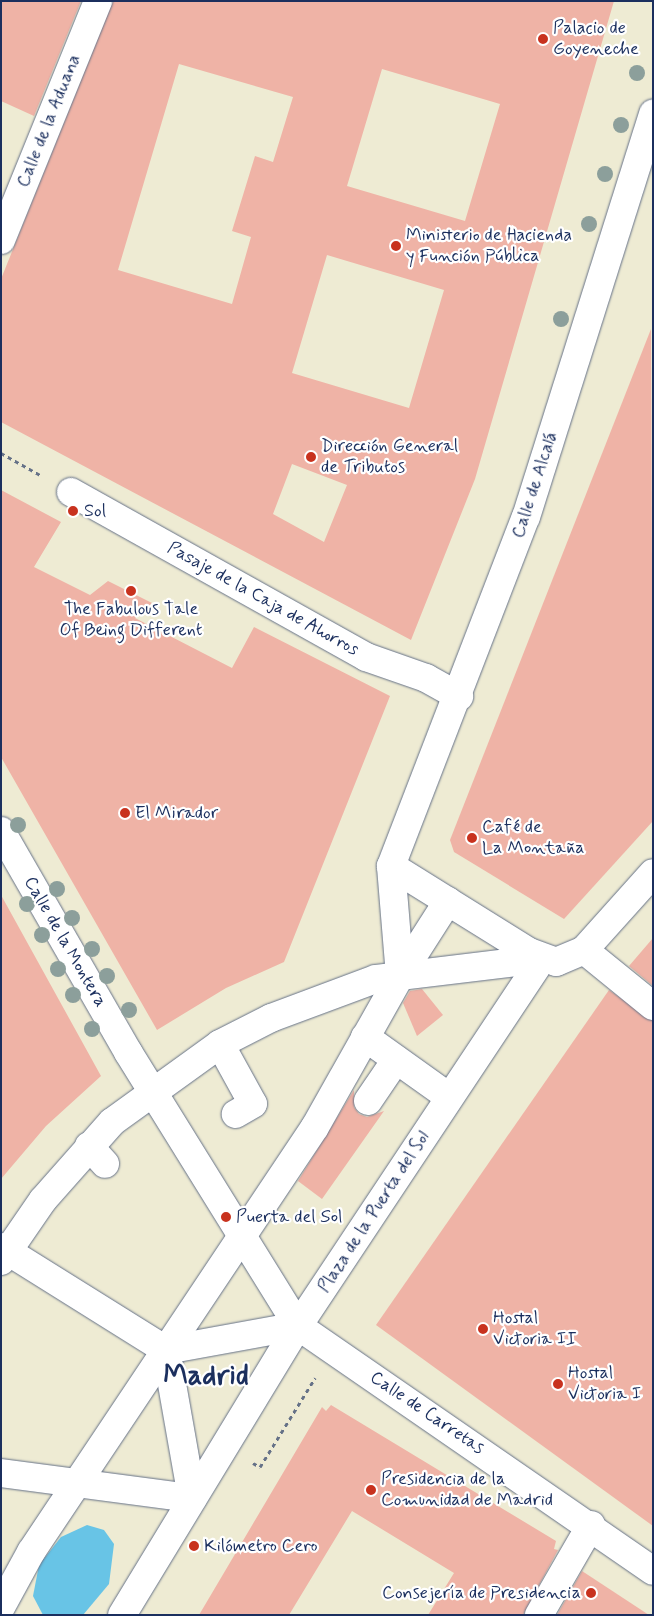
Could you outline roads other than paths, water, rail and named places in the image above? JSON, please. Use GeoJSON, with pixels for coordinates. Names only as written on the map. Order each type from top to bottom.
{"type":"FeatureCollection","features":[{"type":"Feature","properties":{"kind":"street","name":"Calle de la Aduana"},"geometry":{"type":"LineString","coordinates":[[1,240],[98,1]]}},
{"type":"Feature","properties":{"kind":"street","name":"Calle de Alcalá"},"geometry":{"type":"LineString","coordinates":[[394,858],[459,696],[526,517],[653,113]]}},
{"type":"Feature","properties":{"kind":"street","name":"Pasaje de la Caja de Ahorros"},"geometry":{"type":"LineString","coordinates":[[71,492],[366,656],[426,678],[459,696]]}},
{"type":"Feature","properties":{"kind":"street","name":"Calle de la Montera"},"geometry":{"type":"LineString","coordinates":[[1,831],[128,1052],[243,1237]]}},
{"type":"Feature","properties":{"kind":"street"},"geometry":{"type":"LineString","coordinates":[[394,858],[448,902],[542,959]]}},
{"type":"Feature","properties":{"kind":"street"},"geometry":{"type":"LineString","coordinates":[[394,858],[400,976]]}},
{"type":"Feature","properties":{"kind":"street"},"geometry":{"type":"LineString","coordinates":[[243,1237],[298,1326],[166,1350],[3,1253],[97,1155],[152,1090],[224,1053],[271,1018],[339,991],[400,976],[542,959],[568,960],[584,950],[653,873]]}},
{"type":"Feature","properties":{"kind":"street"},"geometry":{"type":"LineString","coordinates":[[1,1607],[77,1484],[315,1127],[400,976],[448,902]]}},
{"type":"Feature","properties":{"kind":"street"},"geometry":{"type":"LineString","coordinates":[[584,950],[653,1006]]}},
{"type":"Feature","properties":{"kind":"street","name":"Plaza de la Puerta del Sol"},"geometry":{"type":"LineString","coordinates":[[122,1615],[298,1326],[542,959]]}},
{"type":"Feature","properties":{"kind":"street"},"geometry":{"type":"LineString","coordinates":[[365,1037],[449,1097]]}},
{"type":"Feature","properties":{"kind":"street"},"geometry":{"type":"LineString","coordinates":[[224,1053],[253,1104],[236,1114]]}},
{"type":"Feature","properties":{"kind":"street"},"geometry":{"type":"LineString","coordinates":[[368,1100],[396,1060]]}},
{"type":"Feature","properties":{"kind":"street","name":"Calle de Carretas"},"geometry":{"type":"LineString","coordinates":[[298,1326],[591,1525],[653,1571]]}},
{"type":"Feature","properties":{"kind":"street"},"geometry":{"type":"LineString","coordinates":[[1,1473],[192,1498],[166,1350]]}},
{"type":"Feature","properties":{"kind":"street"},"geometry":{"type":"LineString","coordinates":[[539,1615],[591,1525]]}},
{"type":"Feature","properties":{"kind":"water"},"geometry":{"type":"Polygon","coordinates":[[[87,1525],[104,1530],[114,1544],[109,1584],[83,1615],[43,1615],[33,1596],[39,1565],[61,1537],[87,1525]]]}},
{"type":"Feature","properties":{"kind":"place","name":"Palacio de Goyeneche"},"geometry":{"type":"Point","coordinates":[543,39]}},
{"type":"Feature","properties":{"kind":"place","name":"Ministerio de Hacienda y Función Pública"},"geometry":{"type":"Point","coordinates":[396,246]}},
{"type":"Feature","properties":{"kind":"place","name":"Dirección General de Tributos"},"geometry":{"type":"Point","coordinates":[311,457]}},
{"type":"Feature","properties":{"kind":"place","name":"Sol"},"geometry":{"type":"Point","coordinates":[73,511]}},
{"type":"Feature","properties":{"kind":"place","name":"The Fabulous Tale Of Being Different"},"geometry":{"type":"Point","coordinates":[131,591]}},
{"type":"Feature","properties":{"kind":"place","name":"El Mirador"},"geometry":{"type":"Point","coordinates":[125,813]}},
{"type":"Feature","properties":{"kind":"place","name":"Café de La Montaña"},"geometry":{"type":"Point","coordinates":[472,838]}},
{"type":"Feature","properties":{"kind":"place","name":"Puerta del Sol"},"geometry":{"type":"Point","coordinates":[226,1217]}},
{"type":"Feature","properties":{"kind":"place","name":"Hostal Victoria II"},"geometry":{"type":"Point","coordinates":[483,1329]}},
{"type":"Feature","properties":{"kind":"place","name":"Hostal Victoria I"},"geometry":{"type":"Point","coordinates":[558,1384]}},
{"type":"Feature","properties":{"kind":"place","name":"Presidencia de la Comunidad de Madrid"},"geometry":{"type":"Point","coordinates":[371,1490]}},
{"type":"Feature","properties":{"kind":"place","name":"Kilómetro Cero"},"geometry":{"type":"Point","coordinates":[194,1546]}},
{"type":"Feature","properties":{"kind":"place","name":"Consejería de Presidencia"},"geometry":{"type":"Point","coordinates":[591,1593]}},
{"type":"Feature","properties":{"kind":"district","name":"Madrid"},"geometry":{"type":"Point","coordinates":[206,1377]}}]}
